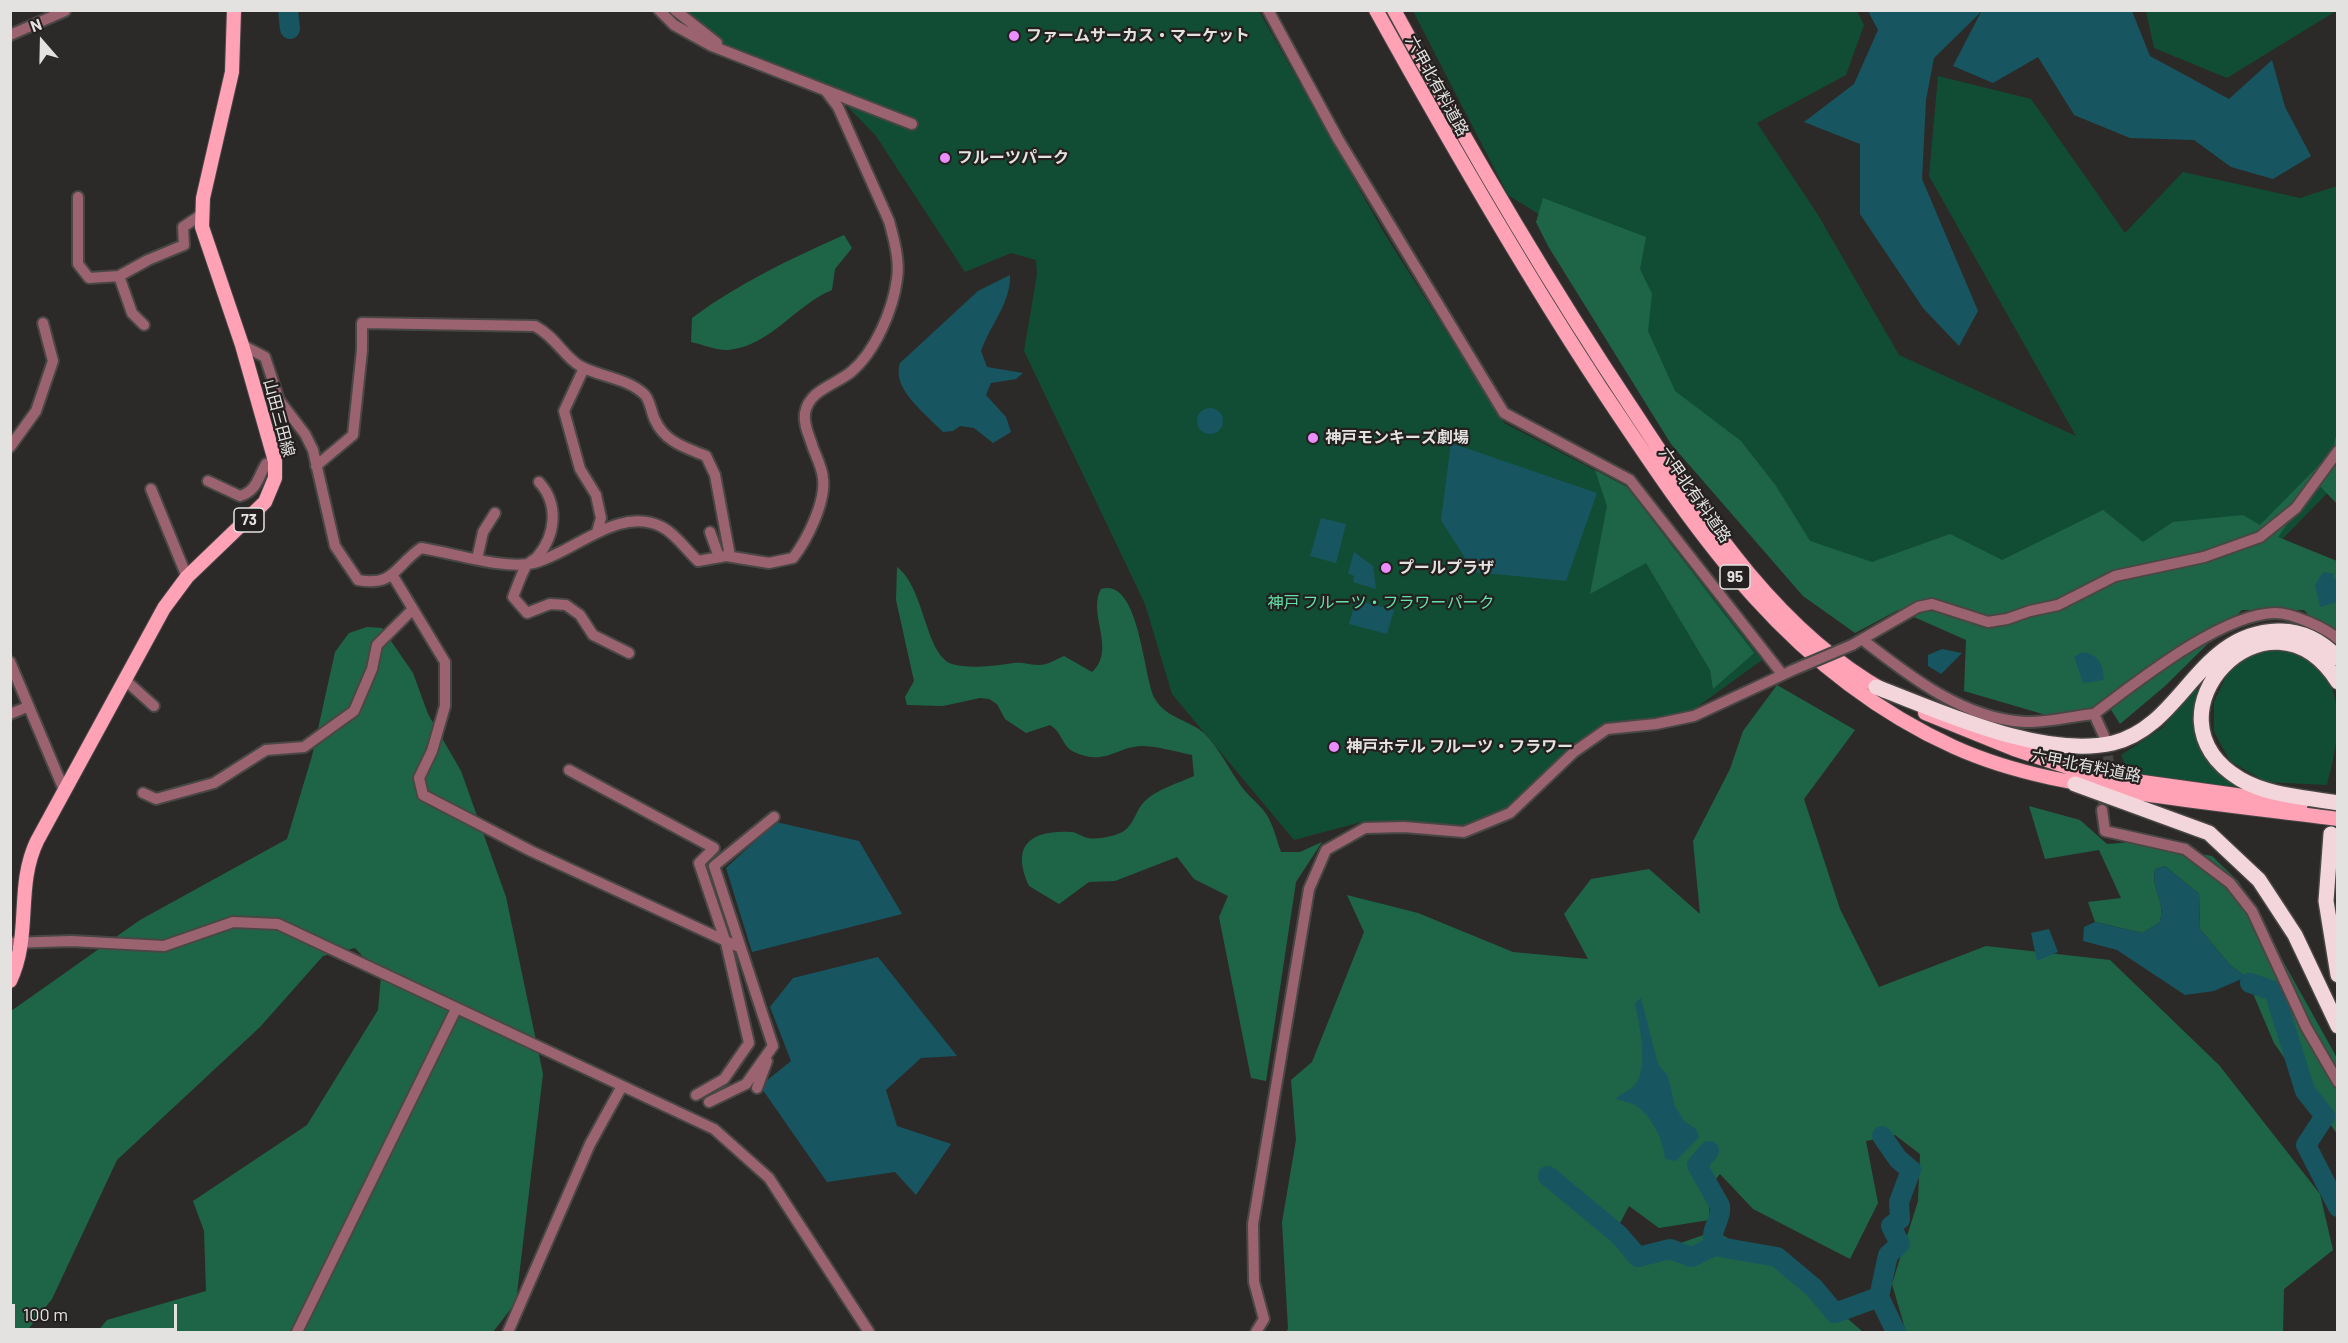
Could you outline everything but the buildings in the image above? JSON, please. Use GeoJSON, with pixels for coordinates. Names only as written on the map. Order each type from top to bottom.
{"type":"FeatureCollection","features":[{"type":"Feature","properties":{"kind":"highway"},"geometry":{"type":"LineString","coordinates":[[1876,687],[1993,730],[2034,741],[2089,745],[2113,742],[2144,728],[2159,716],[2207,662],[2234,642],[2253,634],[2287,631],[2308,636],[2327,647],[2337,658]]}},
{"type":"Feature","properties":{"kind":"highway"},"geometry":{"type":"LineString","coordinates":[[2337,682],[2327,665],[2296,645],[2283,643],[2259,645],[2240,651],[2215,673],[2208,687],[2201,718],[2204,737],[2213,754],[2241,779],[2264,790],[2337,803]]}},
{"type":"Feature","properties":{"kind":"highway"},"geometry":{"type":"LineString","coordinates":[[2075,784],[2208,833],[2259,880],[2295,935],[2337,1026]]}},
{"type":"Feature","properties":{"kind":"highway"},"geometry":{"type":"LineString","coordinates":[[2334,826],[2326,901],[2337,975]]}},
{"type":"Feature","properties":{"kind":"main road","name":"山田三田線"},"geometry":{"type":"LineString","coordinates":[[10,981],[19,961],[16,944],[26,871],[34,848],[64,790],[149,632],[187,577],[265,502],[275,478],[274,461],[242,345],[204,238],[201,215],[209,166],[228,97],[234,10]]}},
{"type":"Feature","properties":{"kind":"main road","name":"六甲北有料道路"},"geometry":{"type":"LineString","coordinates":[[1376,10],[1448,140],[1564,332],[1676,500],[1723,563],[1756,603],[1800,646],[1906,723],[1956,747],[2010,768],[2075,784],[2334,826]]}},
{"type":"Feature","properties":{"kind":"main road","name":"六甲北有料道路"},"geometry":{"type":"LineString","coordinates":[[1394,10],[1529,249],[1688,492],[1769,595],[1811,638],[1876,687],[1961,730],[2092,775],[2337,809]]}},
{"type":"Feature","properties":{"kind":"street"},"geometry":{"type":"LineString","coordinates":[[659,10],[688,35],[912,124]]}},
{"type":"Feature","properties":{"kind":"street"},"geometry":{"type":"LineString","coordinates":[[675,10],[711,39],[740,57]]}},
{"type":"Feature","properties":{"kind":"street"},"geometry":{"type":"LineString","coordinates":[[1268,10],[1338,139],[1504,413],[1630,480],[1787,672]]}},
{"type":"Feature","properties":{"kind":"street"},"geometry":{"type":"LineString","coordinates":[[10,35],[65,11]]}},
{"type":"Feature","properties":{"kind":"street"},"geometry":{"type":"LineString","coordinates":[[242,345],[265,357],[279,400],[305,434],[313,450],[335,546],[345,566],[357,580],[374,583],[393,576],[406,559],[422,548],[516,565],[527,564],[568,550],[597,532],[624,523],[640,522],[661,526],[698,561],[724,557],[782,563],[794,558],[803,544],[821,497],[824,479],[804,421],[805,410],[813,396],[851,372],[866,354],[887,314],[898,277],[895,241],[889,221],[838,107],[826,91]]}},
{"type":"Feature","properties":{"kind":"street"},"geometry":{"type":"LineString","coordinates":[[78,197],[78,264],[89,278],[119,276],[148,260],[184,245],[183,227],[201,215]]}},
{"type":"Feature","properties":{"kind":"street"},"geometry":{"type":"LineString","coordinates":[[119,276],[132,312],[144,325]]}},
{"type":"Feature","properties":{"kind":"street"},"geometry":{"type":"LineString","coordinates":[[10,447],[36,411],[53,361],[43,323]]}},
{"type":"Feature","properties":{"kind":"street"},"geometry":{"type":"LineString","coordinates":[[316,466],[353,435],[363,350],[362,323],[535,326],[551,334],[577,364],[622,381],[645,395],[656,422],[669,441],[706,456],[715,475],[724,557]]}},
{"type":"Feature","properties":{"kind":"street"},"geometry":{"type":"LineString","coordinates":[[584,368],[564,411],[580,469],[596,495],[601,518],[597,532]]}},
{"type":"Feature","properties":{"kind":"street"},"geometry":{"type":"LineString","coordinates":[[1256,1332],[1264,1319],[1254,1282],[1253,1224],[1310,889],[1326,850],[1365,828],[1404,827],[1464,832],[1510,813],[1574,752],[1606,729],[1656,724],[1694,716],[1857,642],[1917,607],[1932,603],[1988,622],[2007,619],[2058,605],[2115,576],[2204,557],[2260,537],[2296,508],[2337,451]]}},
{"type":"Feature","properties":{"kind":"street"},"geometry":{"type":"LineString","coordinates":[[208,481],[240,496],[248,494],[254,489],[266,464],[274,461]]}},
{"type":"Feature","properties":{"kind":"street"},"geometry":{"type":"LineString","coordinates":[[539,482],[547,491],[554,513],[551,532],[536,557],[527,564],[513,597],[527,613],[550,604],[566,605],[580,615],[593,635],[629,653]]}},
{"type":"Feature","properties":{"kind":"street"},"geometry":{"type":"LineString","coordinates":[[151,489],[187,577]]}},
{"type":"Feature","properties":{"kind":"street"},"geometry":{"type":"LineString","coordinates":[[477,559],[483,532],[495,513]]}},
{"type":"Feature","properties":{"kind":"street"},"geometry":{"type":"LineString","coordinates":[[710,532],[724,557]]}},
{"type":"Feature","properties":{"kind":"street"},"geometry":{"type":"LineString","coordinates":[[393,576],[444,662],[445,706],[432,751],[419,778],[423,795],[531,850],[726,943],[739,947]]}},
{"type":"Feature","properties":{"kind":"street"},"geometry":{"type":"LineString","coordinates":[[143,793],[156,799],[214,783],[266,750],[304,747],[354,711],[372,669],[377,645],[412,610]]}},
{"type":"Feature","properties":{"kind":"street"},"geometry":{"type":"LineString","coordinates":[[1857,642],[1938,693],[1990,718],[2027,722],[2094,714],[2157,667],[2235,622],[2276,613],[2326,628],[2337,639]]}},
{"type":"Feature","properties":{"kind":"street"},"geometry":{"type":"LineString","coordinates":[[10,662],[27,707],[64,790]]}},
{"type":"Feature","properties":{"kind":"street"},"geometry":{"type":"LineString","coordinates":[[124,678],[154,706]]}},
{"type":"Feature","properties":{"kind":"street"},"geometry":{"type":"LineString","coordinates":[[10,714],[27,707]]}},
{"type":"Feature","properties":{"kind":"street"},"geometry":{"type":"LineString","coordinates":[[2094,714],[2104,736]]}},
{"type":"Feature","properties":{"kind":"street"},"geometry":{"type":"LineString","coordinates":[[569,770],[714,848],[699,862],[726,943],[749,1042],[724,1079],[696,1095]]}},
{"type":"Feature","properties":{"kind":"street"},"geometry":{"type":"LineString","coordinates":[[2102,810],[2105,831],[2185,849],[2230,883],[2252,911],[2306,1027],[2337,1082]]}},
{"type":"Feature","properties":{"kind":"street"},"geometry":{"type":"LineString","coordinates":[[757,1088],[773,1046],[714,866],[774,817]]}},
{"type":"Feature","properties":{"kind":"street"},"geometry":{"type":"LineString","coordinates":[[16,944],[71,941],[164,946],[233,922],[278,924],[714,1130],[769,1178],[869,1332]]}},
{"type":"Feature","properties":{"kind":"street"},"geometry":{"type":"LineString","coordinates":[[297,1332],[456,1009]]}},
{"type":"Feature","properties":{"kind":"street"},"geometry":{"type":"LineString","coordinates":[[709,1102],[746,1084],[773,1046]]}},
{"type":"Feature","properties":{"kind":"street"},"geometry":{"type":"LineString","coordinates":[[508,1332],[590,1144],[621,1086]]}},
{"type":"Feature","properties":{"kind":"green space"},"geometry":{"type":"Polygon","coordinates":[[[2146,10],[2336,11],[2227,78],[2154,48],[2146,10]]]}},
{"type":"Feature","properties":{"kind":"green space","name":"神戸 フルーツ・フラワーパーク"},"geometry":{"type":"Polygon","coordinates":[[[679,11],[1259,11],[1384,233],[1504,423],[1627,487],[1762,660],[1693,710],[1656,721],[1606,726],[1506,810],[1466,825],[1365,821],[1294,840],[1172,694],[1145,604],[1024,351],[1037,274],[1036,260],[1011,253],[965,272],[876,136],[825,83],[711,40],[679,11]]]}},
{"type":"Feature","properties":{"kind":"green space"},"geometry":{"type":"Polygon","coordinates":[[[1413,11],[1857,11],[1864,25],[1846,75],[1757,123],[1818,215],[1899,355],[2076,436],[1929,176],[1938,76],[2031,99],[2125,233],[2183,172],[2300,198],[2337,186],[2337,483],[2262,560],[1806,576],[1721,478],[1579,239],[1508,195],[1413,11]]]}},
{"type":"Feature","properties":{"kind":"green space"},"geometry":{"type":"Polygon","coordinates":[[[1543,198],[1646,237],[1640,269],[1652,294],[1648,331],[1675,391],[1741,441],[1776,486],[1810,541],[1872,562],[1950,534],[2002,560],[2103,510],[2143,542],[2173,522],[2243,515],[2260,525],[2332,452],[2337,432],[2337,504],[2317,483],[2278,537],[2337,561],[2337,646],[2304,610],[2242,610],[2165,686],[2120,724],[2110,708],[2070,722],[1964,691],[1966,640],[1898,610],[1855,633],[1803,596],[1671,444],[1548,246],[1536,222],[1543,198]]]}},
{"type":"Feature","properties":{"kind":"green space"},"geometry":{"type":"Polygon","coordinates":[[[844,235],[852,248],[835,269],[832,290],[806,305],[770,333],[743,347],[724,350],[691,342],[692,318],[710,305],[765,272],[844,235]]]}},
{"type":"Feature","properties":{"kind":"green space"},"geometry":{"type":"Polygon","coordinates":[[[1595,470],[1627,487],[1754,653],[1713,689],[1710,670],[1646,563],[1590,594],[1607,506],[1595,470]]]}},
{"type":"Feature","properties":{"kind":"green space"},"geometry":{"type":"Polygon","coordinates":[[[897,567],[914,590],[936,648],[943,658],[952,664],[965,666],[1016,663],[1041,665],[1064,656],[1092,672],[1099,663],[1102,653],[1098,599],[1101,589],[1114,589],[1124,598],[1132,613],[1155,699],[1171,715],[1198,729],[1209,739],[1241,786],[1265,813],[1281,852],[1300,852],[1322,842],[1296,882],[1266,1081],[1251,1078],[1219,917],[1228,896],[1194,879],[1177,857],[1115,881],[1089,882],[1059,904],[1029,886],[1024,872],[1023,850],[1035,837],[1057,832],[1071,832],[1096,838],[1124,831],[1131,824],[1142,804],[1150,797],[1194,776],[1192,755],[1141,746],[1102,757],[1085,756],[1070,749],[1050,725],[1026,733],[1005,719],[997,704],[989,699],[980,698],[943,706],[907,705],[905,697],[914,681],[896,600],[897,567]]]}},
{"type":"Feature","properties":{"kind":"green space"},"geometry":{"type":"Polygon","coordinates":[[[367,627],[382,628],[413,673],[428,714],[461,771],[506,897],[543,1074],[516,1302],[493,1332],[97,1332],[107,1320],[206,1291],[204,1231],[193,1201],[307,1125],[378,1010],[381,976],[355,948],[323,956],[260,1027],[117,1160],[52,1299],[26,1332],[11,1332],[11,1011],[140,920],[287,839],[312,756],[335,652],[349,633],[367,627]]]}},
{"type":"Feature","properties":{"kind":"green space"},"geometry":{"type":"Polygon","coordinates":[[[2288,647],[2313,659],[2324,672],[2332,687],[2336,702],[2337,736],[2327,785],[2266,782],[2230,761],[2214,732],[2214,702],[2229,670],[2252,653],[2288,647]]]}},
{"type":"Feature","properties":{"kind":"green space"},"geometry":{"type":"Polygon","coordinates":[[[2199,682],[2195,715],[2196,729],[2205,751],[2235,788],[2128,772],[2121,755],[2162,728],[2199,682]]]}},
{"type":"Feature","properties":{"kind":"green space"},"geometry":{"type":"Polygon","coordinates":[[[1777,685],[1855,730],[1804,799],[1840,909],[1879,987],[1986,946],[2110,960],[2219,1065],[2320,1194],[2333,1250],[2284,1289],[2283,1332],[1906,1332],[1892,1284],[1918,1201],[1920,1154],[1895,1135],[1866,1141],[1878,1203],[1850,1259],[1753,1209],[1720,1174],[1710,1186],[1709,1220],[1659,1228],[1629,1206],[1618,1227],[1646,1255],[1715,1231],[1803,1280],[1863,1332],[1286,1332],[1288,1329],[1282,1222],[1296,1140],[1291,1080],[1312,1062],[1364,932],[1347,895],[1418,913],[1513,952],[1588,959],[1564,914],[1591,879],[1649,869],[1700,914],[1693,841],[1730,769],[1743,731],[1777,685]]]}},
{"type":"Feature","properties":{"kind":"green space"},"geometry":{"type":"Polygon","coordinates":[[[2029,806],[2080,820],[2107,844],[2134,842],[2212,856],[2239,882],[2337,1058],[2337,1134],[2274,1043],[2246,977],[2230,965],[2200,929],[2199,894],[2165,866],[2155,869],[2154,877],[2161,907],[2160,922],[2143,933],[2095,922],[2088,902],[2121,898],[2099,850],[2045,859],[2029,806]]]}},
{"type":"Feature","properties":{"kind":"water"},"geometry":{"type":"Polygon","coordinates":[[[1868,11],[2132,11],[2150,56],[2229,99],[2272,60],[2285,107],[2311,156],[2273,179],[2231,167],[2194,140],[2130,138],[2074,115],[2038,57],[1993,83],[1953,66],[1981,12],[1934,58],[1926,100],[1922,179],[1978,311],[1959,346],[1923,308],[1860,214],[1860,144],[1804,122],[1854,84],[1878,30],[1868,11]]]}},
{"type":"Feature","properties":{"kind":"water"},"geometry":{"type":"Polygon","coordinates":[[[1010,275],[1004,304],[981,351],[987,367],[1023,373],[1016,379],[991,383],[986,395],[1006,417],[1011,432],[993,443],[974,428],[960,426],[953,431],[943,432],[905,392],[899,373],[900,363],[978,291],[1010,275]]]}},
{"type":"Feature","properties":{"kind":"water"},"geometry":{"type":"Polygon","coordinates":[[[1210,408],[1219,412],[1223,421],[1219,430],[1210,434],[1201,430],[1197,421],[1201,412],[1210,408]]]}},
{"type":"Feature","properties":{"kind":"water"},"geometry":{"type":"Polygon","coordinates":[[[1451,443],[1597,493],[1566,581],[1474,572],[1441,520],[1451,443]]]}},
{"type":"Feature","properties":{"kind":"water"},"geometry":{"type":"Polygon","coordinates":[[[1321,518],[1346,524],[1336,563],[1310,556],[1321,518]]]}},
{"type":"Feature","properties":{"kind":"water"},"geometry":{"type":"Polygon","coordinates":[[[1354,552],[1373,566],[1376,589],[1353,582],[1354,576],[1348,573],[1354,552]]]}},
{"type":"Feature","properties":{"kind":"water"},"geometry":{"type":"Polygon","coordinates":[[[2323,572],[2334,574],[2333,579],[2337,579],[2337,602],[2320,607],[2315,585],[2323,572]]]}},
{"type":"Feature","properties":{"kind":"water"},"geometry":{"type":"Polygon","coordinates":[[[1356,600],[1394,610],[1387,634],[1349,624],[1356,600]]]}},
{"type":"Feature","properties":{"kind":"water"},"geometry":{"type":"Polygon","coordinates":[[[1942,649],[1962,653],[1941,674],[1928,666],[1928,655],[1942,649]]]}},
{"type":"Feature","properties":{"kind":"water"},"geometry":{"type":"Polygon","coordinates":[[[2082,652],[2092,655],[2099,661],[2103,669],[2104,680],[2083,683],[2074,657],[2082,652]]]}},
{"type":"Feature","properties":{"kind":"water"},"geometry":{"type":"Polygon","coordinates":[[[776,822],[859,841],[902,914],[752,952],[726,868],[776,822]]]}},
{"type":"Feature","properties":{"kind":"water"},"geometry":{"type":"Polygon","coordinates":[[[2165,866],[2199,894],[2200,929],[2230,965],[2246,977],[2214,991],[2185,995],[2117,950],[2083,941],[2084,927],[2095,922],[2143,933],[2160,922],[2161,907],[2154,877],[2155,869],[2165,866]]]}},
{"type":"Feature","properties":{"kind":"water"},"geometry":{"type":"Polygon","coordinates":[[[2049,929],[2058,952],[2037,961],[2031,933],[2049,929]]]}},
{"type":"Feature","properties":{"kind":"water"},"geometry":{"type":"Polygon","coordinates":[[[878,957],[957,1056],[921,1058],[886,1090],[897,1126],[951,1144],[916,1195],[895,1172],[827,1182],[760,1086],[791,1061],[770,1007],[793,978],[878,957]]]}},
{"type":"Feature","properties":{"kind":"water"},"geometry":{"type":"Polygon","coordinates":[[[1641,998],[1658,1064],[1668,1076],[1675,1106],[1684,1121],[1696,1129],[1699,1137],[1676,1161],[1665,1159],[1660,1138],[1644,1113],[1628,1102],[1616,1099],[1632,1088],[1638,1081],[1641,1071],[1642,1047],[1635,1003],[1641,998]]]}},
{"type":"Feature","properties":{"kind":"waterway"},"geometry":{"type":"LineString","coordinates":[[288,10],[290,29]]}},
{"type":"Feature","properties":{"kind":"waterway"},"geometry":{"type":"LineString","coordinates":[[2250,983],[2274,991],[2305,1091],[2325,1116],[2306,1145],[2338,1207]]}},
{"type":"Feature","properties":{"kind":"waterway"},"geometry":{"type":"LineString","coordinates":[[1879,1297],[1888,1255],[1900,1244],[1891,1226],[1900,1219],[1899,1202],[1911,1170],[1898,1159],[1882,1136]]}},
{"type":"Feature","properties":{"kind":"waterway"},"geometry":{"type":"LineString","coordinates":[[1709,1151],[1697,1165],[1720,1206],[1713,1234],[1714,1246]]}},
{"type":"Feature","properties":{"kind":"waterway"},"geometry":{"type":"LineString","coordinates":[[1548,1176],[1619,1235],[1638,1257],[1670,1249],[1692,1257],[1714,1246],[1777,1257],[1814,1288],[1835,1313],[1879,1297],[1896,1332]]}},
{"type":"Feature","properties":{"kind":"tunnel"},"geometry":{"type":"LineString","coordinates":[[2102,810],[2110,768],[2105,739]]}},
{"type":"Feature","properties":{"kind":"place","name":"ファームサーカス・マーケット"},"geometry":{"type":"Point","coordinates":[1014,36]}},
{"type":"Feature","properties":{"kind":"place","name":"フルーツパーク"},"geometry":{"type":"Point","coordinates":[945,158]}},
{"type":"Feature","properties":{"kind":"place","name":"神戸モンキーズ劇場"},"geometry":{"type":"Point","coordinates":[1313,438]}},
{"type":"Feature","properties":{"kind":"place","name":"プールプラザ"},"geometry":{"type":"Point","coordinates":[1386,568]}},
{"type":"Feature","properties":{"kind":"place","name":"神戸ホテル フルーツ・フラワー"},"geometry":{"type":"Point","coordinates":[1334,747]}}]}
